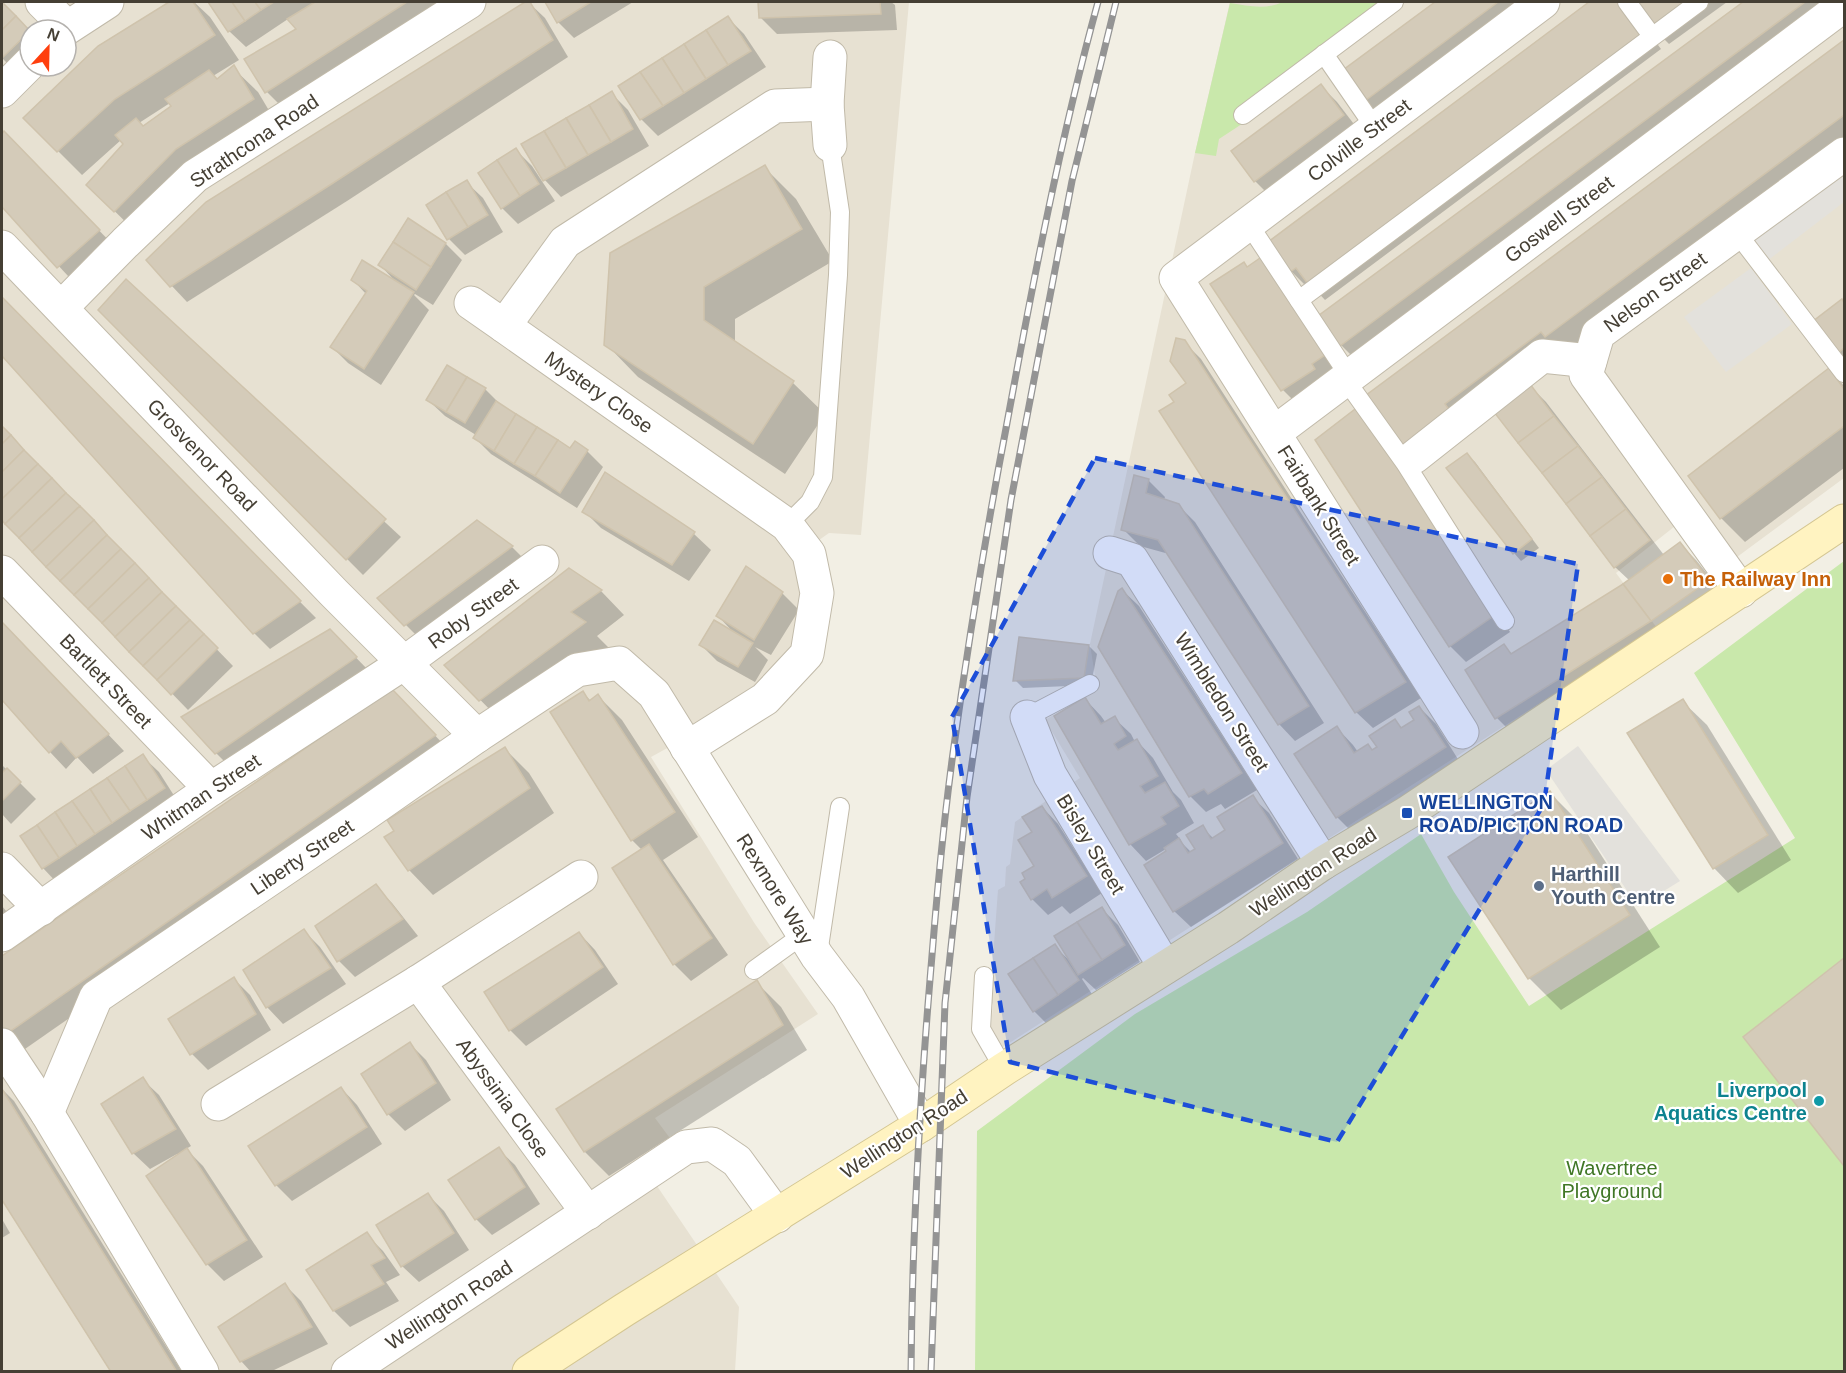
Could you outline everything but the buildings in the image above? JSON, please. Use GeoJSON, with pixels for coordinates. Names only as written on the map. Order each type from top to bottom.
{"type":"FeatureCollection","features":[{"type":"Feature","properties":{"kind":"main road","name":"Wellington Road"},"geometry":{"type":"LineString","coordinates":[[529,1371],[921,1125],[1004,1068],[1228,928],[1323,863],[1416,807],[1845,521]]}},
{"type":"Feature","properties":{"kind":"street"},"geometry":{"type":"LineString","coordinates":[[42,2],[56,18]]}},
{"type":"Feature","properties":{"kind":"street"},"geometry":{"type":"LineString","coordinates":[[78,21],[107,2]]}},
{"type":"Feature","properties":{"kind":"street","name":"Strathcona Road"},"geometry":{"type":"LineString","coordinates":[[61,308],[124,243],[195,176],[470,2]]}},
{"type":"Feature","properties":{"kind":"street","name":"Colville Street"},"geometry":{"type":"LineString","coordinates":[[1176,278],[1543,2]]}},
{"type":"Feature","properties":{"kind":"street","name":"Goswell Street"},"geometry":{"type":"LineString","coordinates":[[1274,433],[1845,5]]}},
{"type":"Feature","properties":{"kind":"street"},"geometry":{"type":"LineString","coordinates":[[830,57],[827,104],[830,145]]}},
{"type":"Feature","properties":{"kind":"street"},"geometry":{"type":"LineString","coordinates":[[2,91],[18,75]]}},
{"type":"Feature","properties":{"kind":"street"},"geometry":{"type":"LineString","coordinates":[[504,326],[565,242],[775,106],[827,104]]}},
{"type":"Feature","properties":{"kind":"street","name":"Nelson Street"},"geometry":{"type":"LineString","coordinates":[[1741,591],[1586,375],[1598,334],[1845,154]]}},
{"type":"Feature","properties":{"kind":"street","name":"Grosvenor Road"},"geometry":{"type":"LineString","coordinates":[[2,247],[326,584],[477,736]]}},
{"type":"Feature","properties":{"kind":"street","name":"Fairbank Street"},"geometry":{"type":"LineString","coordinates":[[1176,278],[1462,732]]}},
{"type":"Feature","properties":{"kind":"street","name":"Mystery Close"},"geometry":{"type":"LineString","coordinates":[[471,303],[787,525],[809,554],[817,593],[807,654],[765,699],[687,748]]}},
{"type":"Feature","properties":{"kind":"street"},"geometry":{"type":"LineString","coordinates":[[1409,460],[1542,356],[1590,361]]}},
{"type":"Feature","properties":{"kind":"street","name":"Wimbledon Street"},"geometry":{"type":"LineString","coordinates":[[1110,553],[1132,560],[1323,863]]}},
{"type":"Feature","properties":{"kind":"street","name":"Roby Street"},"geometry":{"type":"LineString","coordinates":[[404,663],[542,562]]}},
{"type":"Feature","properties":{"kind":"street","name":"Bartlett Street"},"geometry":{"type":"LineString","coordinates":[[2,573],[211,789]]}},
{"type":"Feature","properties":{"kind":"street","name":"Whitman Street"},"geometry":{"type":"LineString","coordinates":[[2,935],[211,789],[404,663]]}},
{"type":"Feature","properties":{"kind":"street","name":"Rexmore Way"},"geometry":{"type":"LineString","coordinates":[[619,663],[654,694],[811,945],[848,998],[921,1125]]}},
{"type":"Feature","properties":{"kind":"street","name":"Liberty Street"},"geometry":{"type":"LineString","coordinates":[[47,1113],[96,997],[477,736],[578,670],[619,663]]}},
{"type":"Feature","properties":{"kind":"street","name":"Bisley Street"},"geometry":{"type":"LineString","coordinates":[[1026,717],[1050,775],[1166,967]]}},
{"type":"Feature","properties":{"kind":"street"},"geometry":{"type":"LineString","coordinates":[[2,869],[41,909]]}},
{"type":"Feature","properties":{"kind":"street"},"geometry":{"type":"LineString","coordinates":[[218,1104],[418,982],[581,877]]}},
{"type":"Feature","properties":{"kind":"street","name":"Abyssinia Close"},"geometry":{"type":"LineString","coordinates":[[418,982],[588,1213]]}},
{"type":"Feature","properties":{"kind":"street"},"geometry":{"type":"LineString","coordinates":[[2,1046],[47,1113],[202,1371]]}},
{"type":"Feature","properties":{"kind":"street","name":"Wellington Road"},"geometry":{"type":"LineString","coordinates":[[348,1371],[686,1147],[712,1144],[737,1161],[777,1215]]}},
{"type":"Feature","properties":{"kind":"lane"},"geometry":{"type":"LineString","coordinates":[[1244,115],[1394,2]]}},
{"type":"Feature","properties":{"kind":"lane"},"geometry":{"type":"LineString","coordinates":[[1627,2],[1652,36]]}},
{"type":"Feature","properties":{"kind":"lane"},"geometry":{"type":"LineString","coordinates":[[1299,300],[1699,2]]}},
{"type":"Feature","properties":{"kind":"lane"},"geometry":{"type":"LineString","coordinates":[[1324,54],[1375,128]]}},
{"type":"Feature","properties":{"kind":"lane"},"geometry":{"type":"LineString","coordinates":[[787,525],[810,502],[823,477],[838,275],[840,212],[830,145]]}},
{"type":"Feature","properties":{"kind":"lane"},"geometry":{"type":"LineString","coordinates":[[1248,223],[1347,378],[1409,460],[1505,621]]}},
{"type":"Feature","properties":{"kind":"lane"},"geometry":{"type":"LineString","coordinates":[[1737,233],[1844,371]]}},
{"type":"Feature","properties":{"kind":"lane"},"geometry":{"type":"LineString","coordinates":[[1026,717],[1090,684]]}},
{"type":"Feature","properties":{"kind":"lane"},"geometry":{"type":"LineString","coordinates":[[753,970],[811,945],[840,807]]}},
{"type":"Feature","properties":{"kind":"lane"},"geometry":{"type":"LineString","coordinates":[[984,976],[981,1029],[1004,1068]]}},
{"type":"Feature","properties":{"kind":"highlighted area"},"geometry":{"type":"Polygon","coordinates":[[[1095,458],[1578,564],[1544,804],[1337,1142],[1010,1062],[952,717],[1095,458]]]}},
{"type":"Feature","properties":{"kind":"shaded area"},"geometry":{"type":"Polygon","coordinates":[[[2,2],[909,2],[861,535],[829,533],[795,557],[801,573],[802,629],[783,668],[671,746],[651,757],[755,924],[818,1014],[655,1118],[672,1141],[657,1186],[739,1307],[735,1371],[2,1372],[2,2]]]}},
{"type":"Feature","properties":{"kind":"shaded area"},"geometry":{"type":"Polygon","coordinates":[[[1230,2],[1844,2],[1844,478],[1737,557],[1699,507],[1616,573],[1657,628],[1003,1047],[991,1027],[993,1005],[990,998],[998,890],[1005,886],[1006,867],[1010,864],[1015,822],[1080,778],[1045,720],[1097,689],[1090,644],[1195,153],[1230,2]]]}},
{"type":"Feature","properties":{"kind":"shaded area"},"geometry":{"type":"Polygon","coordinates":[[[1844,166],[1844,202],[1767,261],[1750,239],[1844,166]]]}},
{"type":"Feature","properties":{"kind":"shaded area"},"geometry":{"type":"Polygon","coordinates":[[[1751,268],[1792,324],[1726,372],[1684,317],[1751,268]]]}},
{"type":"Feature","properties":{"kind":"shaded area"},"geometry":{"type":"Polygon","coordinates":[[[1578,746],[1680,881],[1638,907],[1546,770],[1578,746]]]}},
{"type":"Feature","properties":{"kind":"green space"},"geometry":{"type":"Polygon","coordinates":[[[1283,2],[1394,2],[1248,120],[1219,139],[1216,156],[1195,153],[1230,3],[1263,7],[1283,2]]]}},
{"type":"Feature","properties":{"kind":"green space","name":"Wavertree Playground"},"geometry":{"type":"Polygon","coordinates":[[[1844,561],[1844,958],[1743,1037],[1844,1166],[1844,1371],[975,1372],[977,1131],[1135,1014],[1307,912],[1421,834],[1454,892],[1529,1006],[1795,838],[1694,673],[1844,561]]]}},
{"type":"Feature","properties":{"kind":"railway"},"geometry":{"type":"LineString","coordinates":[[911,1372],[914,1238],[924,1061],[938,885],[953,753],[999,464],[1027,317],[1059,159],[1098,2]]}},
{"type":"Feature","properties":{"kind":"railway"},"geometry":{"type":"LineString","coordinates":[[931,1372],[945,1003],[967,797],[1011,500],[1072,181],[1116,2]]}},
{"type":"Feature","properties":{"kind":"place","name":"The Railway Inn"},"geometry":{"type":"Point","coordinates":[1668,579]}},
{"type":"Feature","properties":{"kind":"place","name":"WELLINGTON ROAD/PICTON ROAD"},"geometry":{"type":"Point","coordinates":[1407,813]}},
{"type":"Feature","properties":{"kind":"place","name":"Harthill Youth Centre"},"geometry":{"type":"Point","coordinates":[1539,886]}},
{"type":"Feature","properties":{"kind":"place","name":"Liverpool Aquatics Centre"},"geometry":{"type":"Point","coordinates":[1819,1101]}}]}
